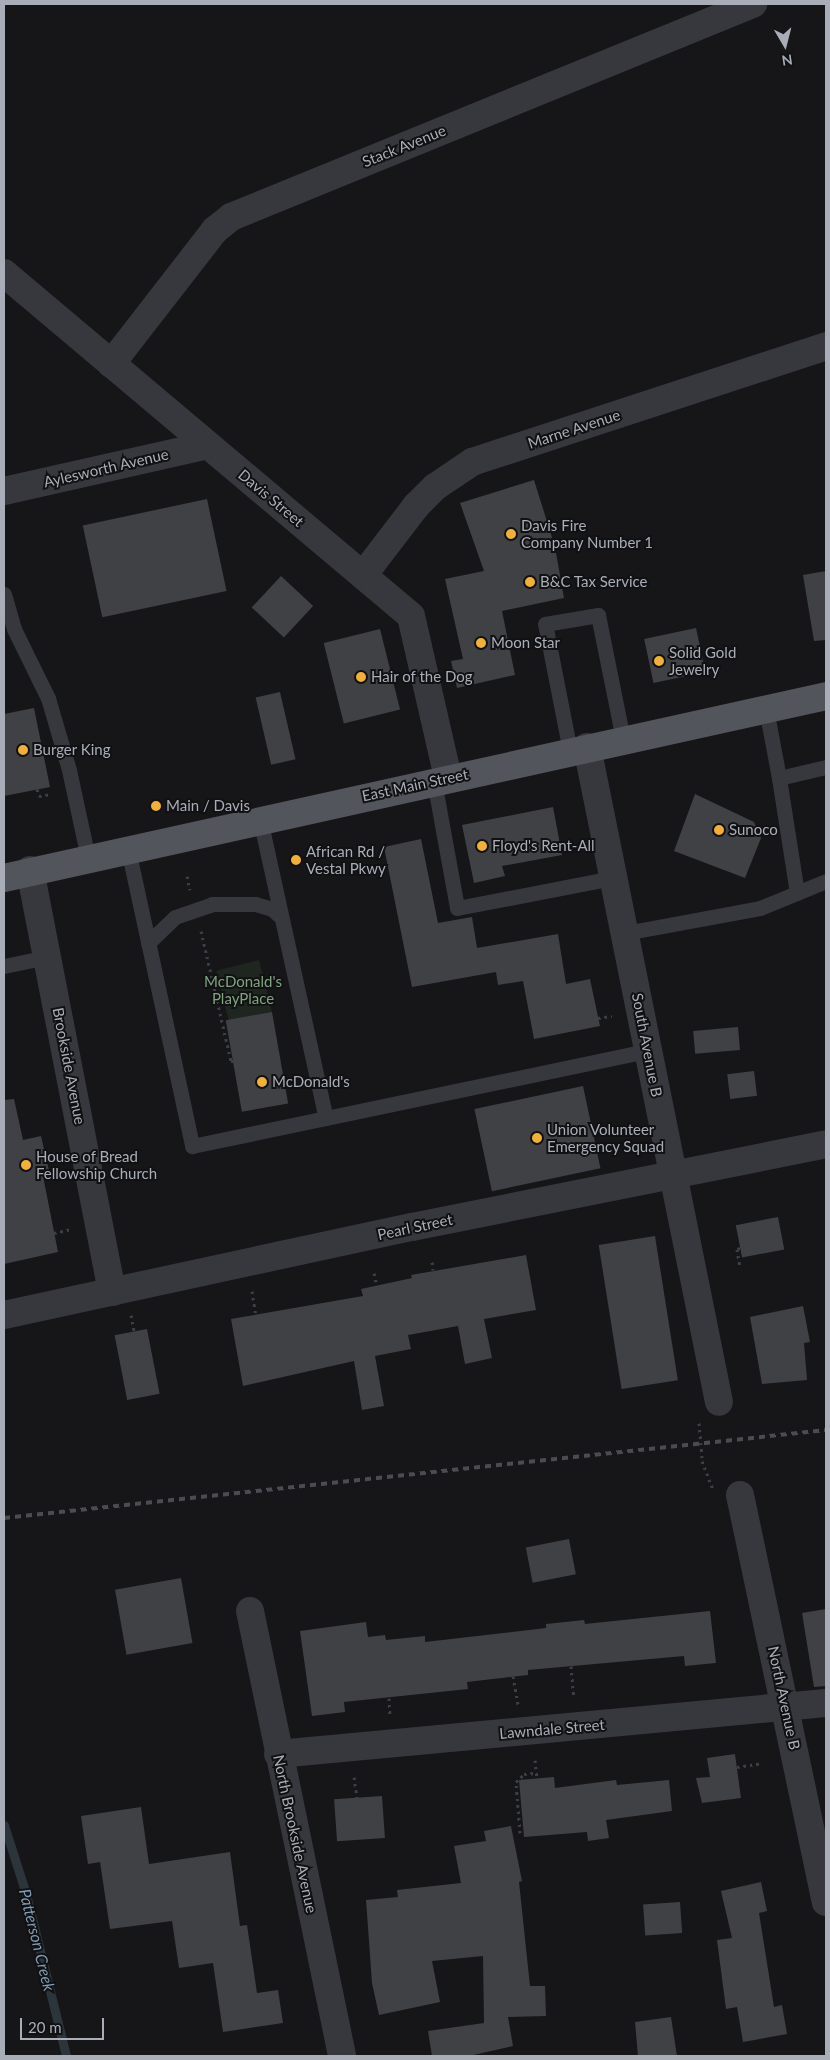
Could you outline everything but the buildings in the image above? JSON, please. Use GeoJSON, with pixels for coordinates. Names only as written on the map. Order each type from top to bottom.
{"type":"FeatureCollection","features":[{"type":"Feature","properties":{"kind":"main road","name":"East Main Street"},"geometry":{"type":"LineString","coordinates":[[4,878],[30,870],[260,819],[826,696]]}},
{"type":"Feature","properties":{"kind":"street","name":"Stack Avenue"},"geometry":{"type":"LineString","coordinates":[[111,364],[215,230],[231,217],[752,4]]}},
{"type":"Feature","properties":{"kind":"street","name":"Davis Street"},"geometry":{"type":"LineString","coordinates":[[4,273],[364,574],[411,616],[441,780]]}},
{"type":"Feature","properties":{"kind":"street","name":"Marne Avenue"},"geometry":{"type":"LineString","coordinates":[[364,574],[416,506],[435,486],[472,462],[826,346]]}},
{"type":"Feature","properties":{"kind":"street","name":"Aylesworth Avenue"},"geometry":{"type":"LineString","coordinates":[[4,491],[208,445]]}},
{"type":"Feature","properties":{"kind":"street","name":"South Avenue B"},"geometry":{"type":"LineString","coordinates":[[578,749],[613,878],[625,933],[719,1402]]}},
{"type":"Feature","properties":{"kind":"street","name":"Brookside Avenue"},"geometry":{"type":"LineString","coordinates":[[30,870],[112,1292]]}},
{"type":"Feature","properties":{"kind":"street","name":"Pearl Street"},"geometry":{"type":"LineString","coordinates":[[4,1315],[412,1227],[826,1144]]}},
{"type":"Feature","properties":{"kind":"street","name":"North Avenue B"},"geometry":{"type":"LineString","coordinates":[[740,1495],[826,1902]]}},
{"type":"Feature","properties":{"kind":"street","name":"North Brookside Avenue"},"geometry":{"type":"LineString","coordinates":[[250,1612],[342,2056]]}},
{"type":"Feature","properties":{"kind":"street","name":"Lawndale Street"},"geometry":{"type":"LineString","coordinates":[[278,1754],[826,1703]]}},
{"type":"Feature","properties":{"kind":"lane"},"geometry":{"type":"LineString","coordinates":[[4,594],[14,629],[48,698],[69,770],[88,858]]}},
{"type":"Feature","properties":{"kind":"lane"},"geometry":{"type":"LineString","coordinates":[[578,749],[545,624],[598,614],[623,739]]}},
{"type":"Feature","properties":{"kind":"lane"},"geometry":{"type":"LineString","coordinates":[[766,708],[797,893]]}},
{"type":"Feature","properties":{"kind":"lane"},"geometry":{"type":"LineString","coordinates":[[779,778],[826,766]]}},
{"type":"Feature","properties":{"kind":"lane"},"geometry":{"type":"LineString","coordinates":[[441,780],[457,908],[613,878]]}},
{"type":"Feature","properties":{"kind":"lane"},"geometry":{"type":"LineString","coordinates":[[260,819],[326,1118]]}},
{"type":"Feature","properties":{"kind":"lane"},"geometry":{"type":"LineString","coordinates":[[128,849],[192,1146],[648,1051]]}},
{"type":"Feature","properties":{"kind":"lane"},"geometry":{"type":"LineString","coordinates":[[625,933],[760,908],[826,880]]}},
{"type":"Feature","properties":{"kind":"lane"},"geometry":{"type":"LineString","coordinates":[[148,944],[175,917],[212,904],[255,904],[272,909],[282,918]]}},
{"type":"Feature","properties":{"kind":"lane"},"geometry":{"type":"LineString","coordinates":[[4,966],[47,957]]}},
{"type":"Feature","properties":{"kind":"path"},"geometry":{"type":"LineString","coordinates":[[37,789],[39,796],[51,794]]}},
{"type":"Feature","properties":{"kind":"path"},"geometry":{"type":"LineString","coordinates":[[186,876],[191,895]]}},
{"type":"Feature","properties":{"kind":"path"},"geometry":{"type":"LineString","coordinates":[[199,926],[231,1061],[234,1061]]}},
{"type":"Feature","properties":{"kind":"path"},"geometry":{"type":"LineString","coordinates":[[598,1018],[612,1016]]}},
{"type":"Feature","properties":{"kind":"path"},"geometry":{"type":"LineString","coordinates":[[740,1248],[736,1249],[740,1267]]}},
{"type":"Feature","properties":{"kind":"path"},"geometry":{"type":"LineString","coordinates":[[432,1262],[433,1270]]}},
{"type":"Feature","properties":{"kind":"path"},"geometry":{"type":"LineString","coordinates":[[374,1273],[377,1286]]}},
{"type":"Feature","properties":{"kind":"path"},"geometry":{"type":"LineString","coordinates":[[719,1402],[699,1415],[702,1461],[716,1495],[740,1495]]}},
{"type":"Feature","properties":{"kind":"path"},"geometry":{"type":"LineString","coordinates":[[571,1666],[574,1701]]}},
{"type":"Feature","properties":{"kind":"path"},"geometry":{"type":"LineString","coordinates":[[513,1676],[518,1706]]}},
{"type":"Feature","properties":{"kind":"path"},"geometry":{"type":"LineString","coordinates":[[388,1698],[391,1718]]}},
{"type":"Feature","properties":{"kind":"path"},"geometry":{"type":"LineString","coordinates":[[535,1760],[536,1779]]}},
{"type":"Feature","properties":{"kind":"path"},"geometry":{"type":"LineString","coordinates":[[737,1767],[763,1763]]}},
{"type":"Feature","properties":{"kind":"path"},"geometry":{"type":"LineString","coordinates":[[520,1833],[516,1782],[524,1774],[536,1773]]}},
{"type":"Feature","properties":{"kind":"path"},"geometry":{"type":"LineString","coordinates":[[354,1778],[357,1798]]}},
{"type":"Feature","properties":{"kind":"green space","name":"McDonald's PlayPlace"},"geometry":{"type":"Polygon","coordinates":[[[259,960],[272,1012],[229,1023],[216,971],[259,960]]]}},
{"type":"Feature","properties":{"kind":"waterway","name":"Patterson Creek"},"geometry":{"type":"LineString","coordinates":[[4,1825],[26,1894],[66,2056]]}},
{"type":"Feature","properties":{"kind":"railway"},"geometry":{"type":"LineString","coordinates":[[4,1518],[826,1430]]}},
{"type":"Feature","properties":{"kind":"place","name":"Davis Fire Company Number 1"},"geometry":{"type":"Point","coordinates":[511,534]}},
{"type":"Feature","properties":{"kind":"place","name":"B&C Tax Service"},"geometry":{"type":"Point","coordinates":[530,582]}},
{"type":"Feature","properties":{"kind":"place","name":"Moon Star"},"geometry":{"type":"Point","coordinates":[481,643]}},
{"type":"Feature","properties":{"kind":"place","name":"Solid Gold Jewelry"},"geometry":{"type":"Point","coordinates":[659,661]}},
{"type":"Feature","properties":{"kind":"place","name":"Hair of the Dog"},"geometry":{"type":"Point","coordinates":[361,677]}},
{"type":"Feature","properties":{"kind":"place","name":"Burger King"},"geometry":{"type":"Point","coordinates":[23,750]}},
{"type":"Feature","properties":{"kind":"place","name":"Main / Davis"},"geometry":{"type":"Point","coordinates":[156,806]}},
{"type":"Feature","properties":{"kind":"place","name":"Sunoco"},"geometry":{"type":"Point","coordinates":[719,830]}},
{"type":"Feature","properties":{"kind":"place","name":"Floyd's Rent-All"},"geometry":{"type":"Point","coordinates":[482,846]}},
{"type":"Feature","properties":{"kind":"place","name":"African Rd / Vestal Pkwy"},"geometry":{"type":"Point","coordinates":[296,860]}},
{"type":"Feature","properties":{"kind":"place","name":"McDonald's"},"geometry":{"type":"Point","coordinates":[262,1082]}},
{"type":"Feature","properties":{"kind":"place","name":"Union Volunteer Emergency Squad"},"geometry":{"type":"Point","coordinates":[537,1138]}},
{"type":"Feature","properties":{"kind":"place","name":"House of Bread Fellowship Church"},"geometry":{"type":"Point","coordinates":[26,1165]}}]}
